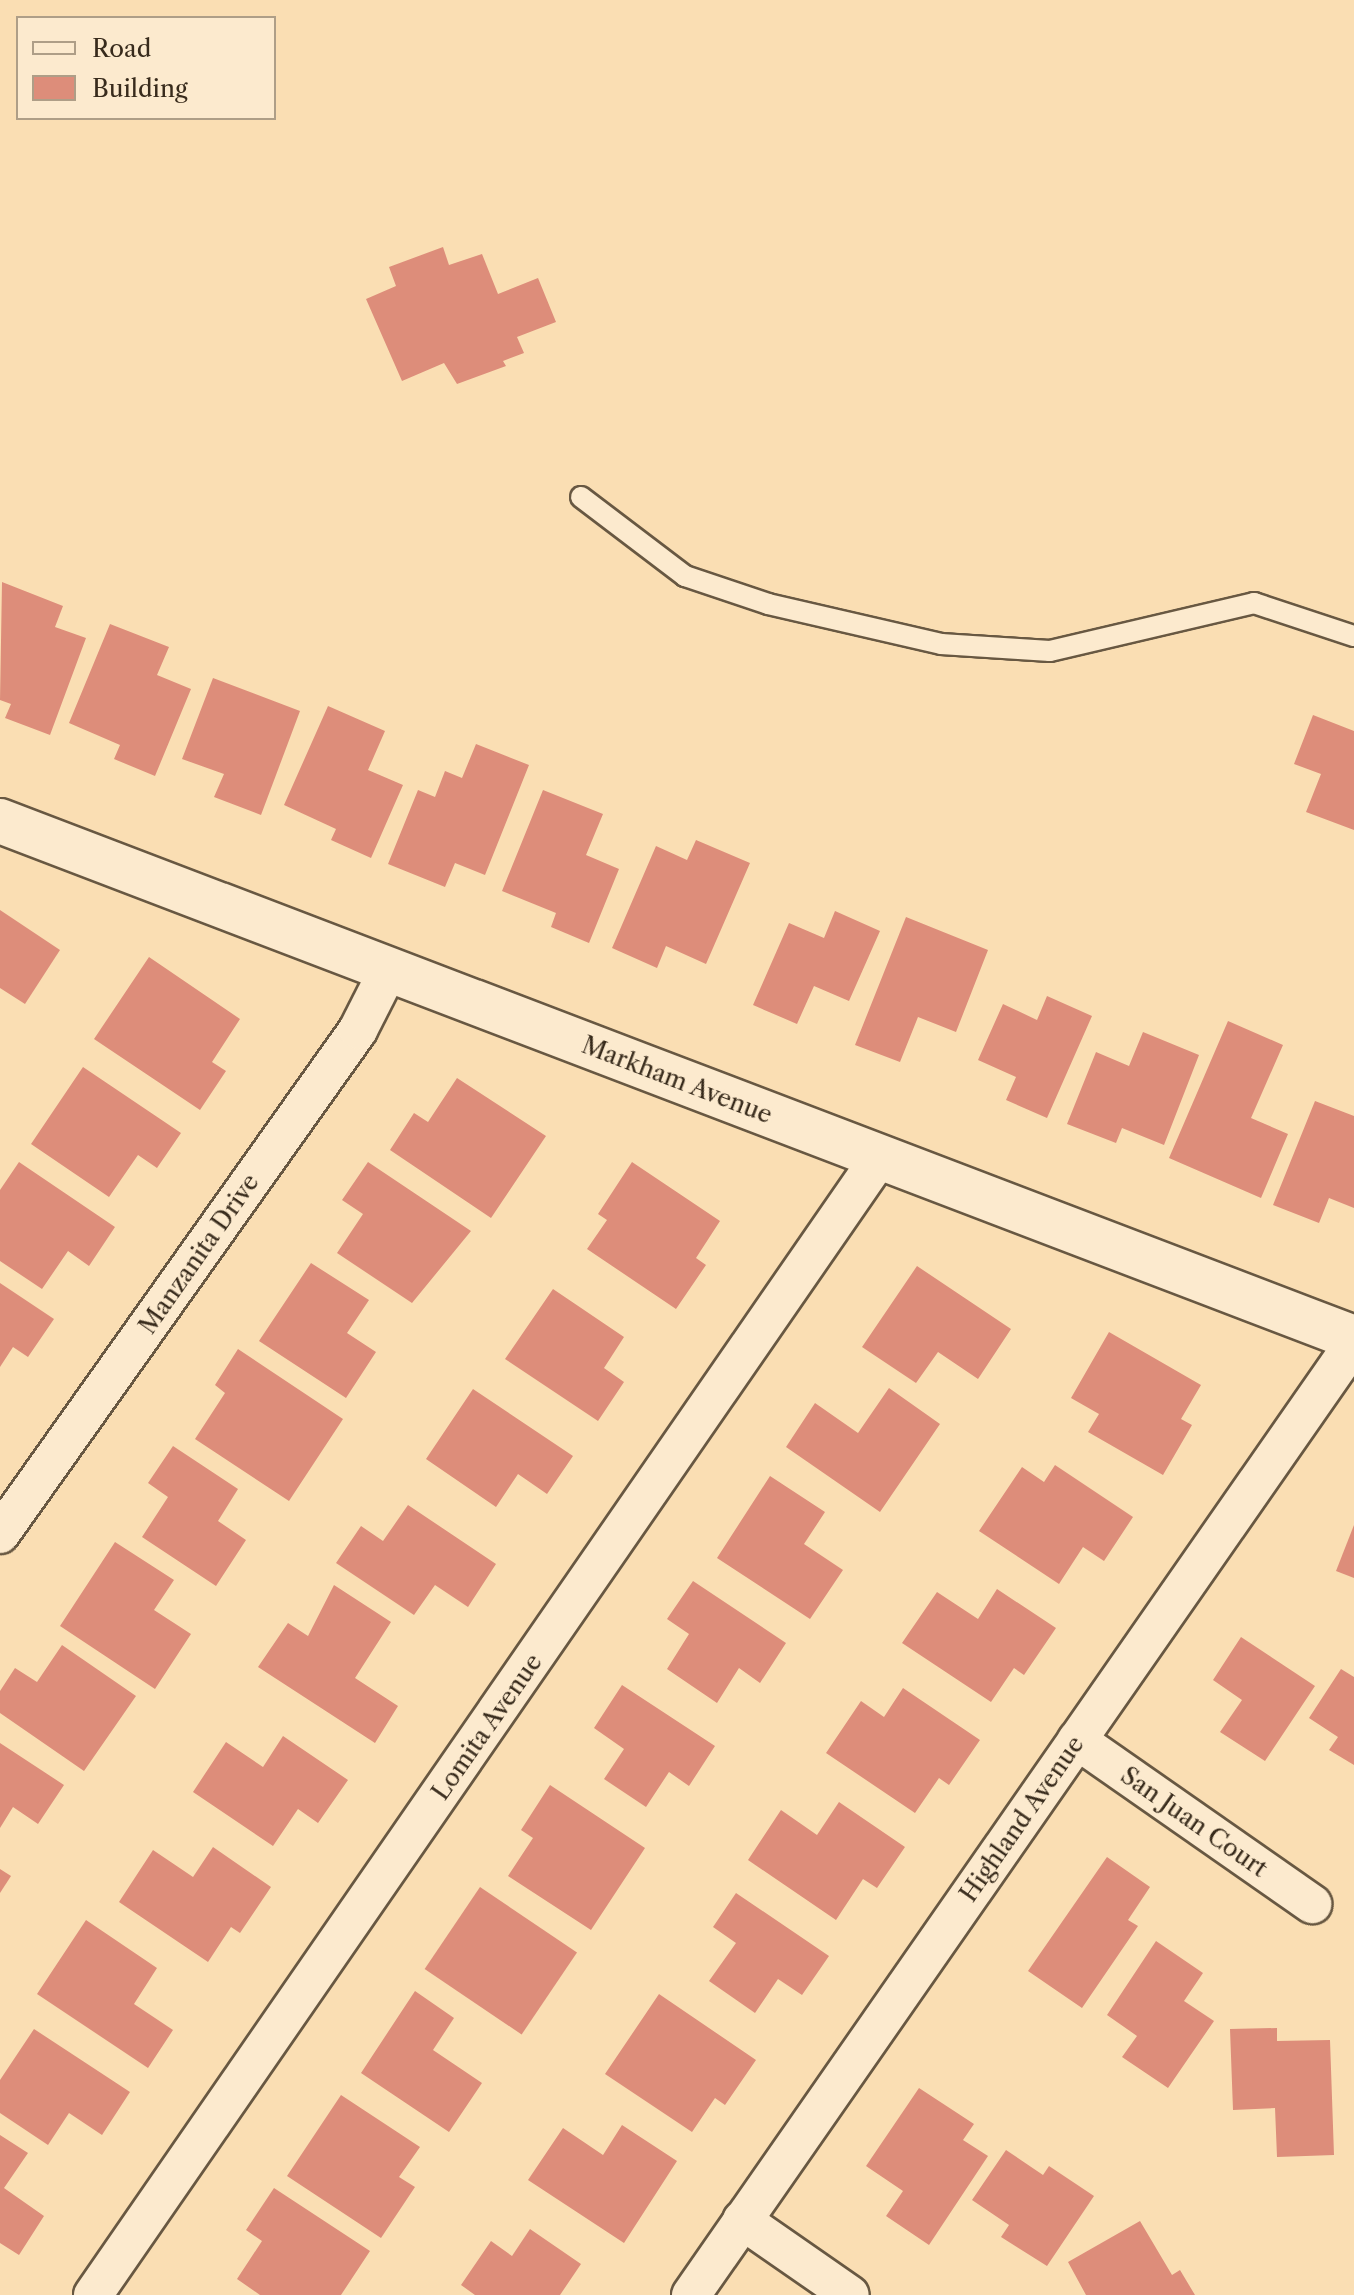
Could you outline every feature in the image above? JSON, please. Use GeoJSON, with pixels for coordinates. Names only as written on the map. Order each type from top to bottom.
{"type":"FeatureCollection","features":[{"type":"Feature","properties":{"kind":"street","name":"Markham Avenue"},"geometry":{"type":"LineString","coordinates":[[0,821],[1354,1341]]}},
{"type":"Feature","properties":{"kind":"street","name":"Manzanita Drive"},"geometry":{"type":"LineString","coordinates":[[0,1534],[358,1030],[389,969]]}},
{"type":"Feature","properties":{"kind":"street","name":"Lomita Avenue"},"geometry":{"type":"LineString","coordinates":[[93,2295],[879,1158]]}},
{"type":"Feature","properties":{"kind":"street","name":"Highland Avenue"},"geometry":{"type":"LineString","coordinates":[[691,2295],[1354,1341]]}},
{"type":"Feature","properties":{"kind":"street","name":"San Juan Court"},"geometry":{"type":"LineString","coordinates":[[1077,1740],[1312,1904]]}},
{"type":"Feature","properties":{"kind":"street"},"geometry":{"type":"LineString","coordinates":[[742,2220],[850,2295]]}},
{"type":"Feature","properties":{"kind":"lane"},"geometry":{"type":"LineString","coordinates":[[581,497],[685,576],[768,604],[941,644],[1050,651],[1254,603],[1354,636]]}},
{"type":"Feature","properties":{"kind":"building"},"geometry":{"type":"Polygon","coordinates":[[[443,247],[449,265],[482,254],[498,294],[538,278],[556,322],[517,337],[524,353],[503,361],[506,366],[457,384],[444,363],[402,381],[366,299],[396,286],[389,267],[443,247]]]}},
{"type":"Feature","properties":{"kind":"building"},"geometry":{"type":"Polygon","coordinates":[[[2,582],[63,606],[55,627],[86,638],[50,735],[5,718],[11,704],[0,700],[2,582]]]}},
{"type":"Feature","properties":{"kind":"building"},"geometry":{"type":"Polygon","coordinates":[[[110,624],[169,647],[157,675],[191,689],[155,776],[114,759],[120,745],[69,723],[110,624]]]}},
{"type":"Feature","properties":{"kind":"building"},"geometry":{"type":"Polygon","coordinates":[[[213,678],[300,711],[261,815],[214,797],[224,774],[182,759],[213,678]]]}},
{"type":"Feature","properties":{"kind":"building"},"geometry":{"type":"Polygon","coordinates":[[[328,706],[385,731],[368,770],[403,785],[371,858],[331,840],[336,829],[284,805],[328,706]]]}},
{"type":"Feature","properties":{"kind":"building"},"geometry":{"type":"Polygon","coordinates":[[[1313,715],[1354,731],[1354,830],[1306,812],[1321,774],[1294,764],[1313,715]]]}},
{"type":"Feature","properties":{"kind":"building"},"geometry":{"type":"Polygon","coordinates":[[[476,744],[529,765],[485,875],[455,863],[445,887],[388,864],[418,790],[435,797],[445,771],[462,778],[476,744]]]}},
{"type":"Feature","properties":{"kind":"building"},"geometry":{"type":"Polygon","coordinates":[[[543,790],[603,814],[586,855],[619,869],[589,943],[551,927],[556,913],[502,891],[543,790]]]}},
{"type":"Feature","properties":{"kind":"building"},"geometry":{"type":"Polygon","coordinates":[[[696,840],[750,863],[706,964],[666,946],[657,968],[612,948],[656,846],[687,860],[696,840]]]}},
{"type":"Feature","properties":{"kind":"building"},"geometry":{"type":"Polygon","coordinates":[[[0,910],[60,950],[25,1004],[0,988],[0,910]]]}},
{"type":"Feature","properties":{"kind":"building"},"geometry":{"type":"Polygon","coordinates":[[[835,911],[880,931],[849,1001],[814,986],[797,1024],[753,1005],[789,923],[824,938],[835,911]]]}},
{"type":"Feature","properties":{"kind":"building"},"geometry":{"type":"Polygon","coordinates":[[[906,917],[988,950],[956,1032],[918,1017],[900,1062],[855,1045],[906,917]]]}},
{"type":"Feature","properties":{"kind":"building"},"geometry":{"type":"Polygon","coordinates":[[[149,957],[240,1019],[212,1062],[226,1071],[200,1110],[94,1039],[149,957]]]}},
{"type":"Feature","properties":{"kind":"building"},"geometry":{"type":"Polygon","coordinates":[[[1047,996],[1092,1016],[1047,1118],[1006,1100],[1016,1077],[978,1060],[1003,1004],[1037,1020],[1047,996]]]}},
{"type":"Feature","properties":{"kind":"building"},"geometry":{"type":"Polygon","coordinates":[[[1228,1021],[1283,1045],[1251,1118],[1288,1134],[1261,1198],[1169,1158],[1228,1021]]]}},
{"type":"Feature","properties":{"kind":"building"},"geometry":{"type":"Polygon","coordinates":[[[1143,1032],[1199,1055],[1164,1145],[1122,1128],[1116,1143],[1067,1124],[1096,1052],[1129,1066],[1143,1032]]]}},
{"type":"Feature","properties":{"kind":"building"},"geometry":{"type":"Polygon","coordinates":[[[83,1067],[181,1133],[157,1168],[138,1155],[109,1197],[31,1144],[83,1067]]]}},
{"type":"Feature","properties":{"kind":"building"},"geometry":{"type":"Polygon","coordinates":[[[457,1078],[546,1136],[491,1218],[390,1150],[414,1113],[428,1122],[457,1078]]]}},
{"type":"Feature","properties":{"kind":"building"},"geometry":{"type":"Polygon","coordinates":[[[1315,1101],[1354,1116],[1354,1208],[1329,1198],[1319,1223],[1273,1205],[1315,1101]]]}},
{"type":"Feature","properties":{"kind":"building"},"geometry":{"type":"Polygon","coordinates":[[[19,1162],[115,1227],[89,1266],[68,1251],[42,1289],[0,1261],[0,1190],[19,1162]]]}},
{"type":"Feature","properties":{"kind":"building"},"geometry":{"type":"Polygon","coordinates":[[[368,1162],[471,1231],[412,1303],[337,1253],[363,1214],[342,1200],[368,1162]]]}},
{"type":"Feature","properties":{"kind":"building"},"geometry":{"type":"Polygon","coordinates":[[[632,1162],[720,1221],[696,1258],[706,1265],[676,1309],[587,1249],[607,1220],[598,1214],[632,1162]]]}},
{"type":"Feature","properties":{"kind":"building"},"geometry":{"type":"Polygon","coordinates":[[[311,1263],[369,1300],[347,1333],[376,1352],[346,1398],[259,1341],[311,1263]]]}},
{"type":"Feature","properties":{"kind":"building"},"geometry":{"type":"Polygon","coordinates":[[[917,1266],[1011,1329],[978,1379],[938,1352],[916,1383],[862,1347],[917,1266]]]}},
{"type":"Feature","properties":{"kind":"building"},"geometry":{"type":"Polygon","coordinates":[[[0,1283],[54,1319],[28,1357],[13,1347],[0,1367],[0,1283]]]}},
{"type":"Feature","properties":{"kind":"building"},"geometry":{"type":"Polygon","coordinates":[[[553,1289],[624,1337],[604,1368],[624,1382],[598,1421],[505,1359],[553,1289]]]}},
{"type":"Feature","properties":{"kind":"building"},"geometry":{"type":"Polygon","coordinates":[[[1109,1332],[1201,1385],[1181,1419],[1192,1425],[1163,1475],[1088,1432],[1099,1414],[1071,1398],[1109,1332]]]}},
{"type":"Feature","properties":{"kind":"building"},"geometry":{"type":"Polygon","coordinates":[[[238,1349],[343,1419],[289,1501],[195,1439],[225,1393],[215,1385],[238,1349]]]}},
{"type":"Feature","properties":{"kind":"building"},"geometry":{"type":"Polygon","coordinates":[[[889,1388],[940,1424],[880,1512],[786,1447],[815,1403],[858,1433],[889,1388]]]}},
{"type":"Feature","properties":{"kind":"building"},"geometry":{"type":"Polygon","coordinates":[[[473,1389],[573,1456],[547,1494],[518,1474],[496,1507],[426,1459],[473,1389]]]}},
{"type":"Feature","properties":{"kind":"building"},"geometry":{"type":"Polygon","coordinates":[[[173,1446],[238,1489],[218,1521],[246,1540],[216,1586],[142,1537],[168,1497],[148,1483],[173,1446]]]}},
{"type":"Feature","properties":{"kind":"building"},"geometry":{"type":"Polygon","coordinates":[[[1055,1465],[1133,1517],[1104,1561],[1083,1547],[1059,1584],[979,1531],[1022,1467],[1044,1482],[1055,1465]]]}},
{"type":"Feature","properties":{"kind":"building"},"geometry":{"type":"Polygon","coordinates":[[[770,1476],[825,1512],[804,1544],[843,1570],[810,1619],[717,1558],[770,1476]]]}},
{"type":"Feature","properties":{"kind":"building"},"geometry":{"type":"Polygon","coordinates":[[[408,1505],[496,1564],[468,1607],[435,1585],[414,1615],[336,1563],[361,1526],[383,1541],[408,1505]]]}},
{"type":"Feature","properties":{"kind":"building"},"geometry":{"type":"Polygon","coordinates":[[[1354,1525],[1354,1578],[1336,1571],[1354,1525]]]}},
{"type":"Feature","properties":{"kind":"building"},"geometry":{"type":"Polygon","coordinates":[[[115,1542],[174,1580],[154,1610],[191,1634],[155,1689],[60,1626],[115,1542]]]}},
{"type":"Feature","properties":{"kind":"building"},"geometry":{"type":"Polygon","coordinates":[[[693,1581],[786,1643],[760,1683],[739,1668],[717,1703],[667,1669],[689,1634],[667,1619],[693,1581]]]}},
{"type":"Feature","properties":{"kind":"building"},"geometry":{"type":"Polygon","coordinates":[[[334,1585],[391,1622],[355,1678],[398,1706],[375,1743],[258,1667],[288,1623],[308,1636],[334,1585]]]}},
{"type":"Feature","properties":{"kind":"building"},"geometry":{"type":"Polygon","coordinates":[[[997,1589],[1056,1628],[1024,1675],[1014,1668],[991,1702],[902,1643],[937,1592],[978,1619],[997,1589]]]}},
{"type":"Feature","properties":{"kind":"building"},"geometry":{"type":"Polygon","coordinates":[[[1241,1637],[1315,1686],[1265,1761],[1220,1732],[1242,1700],[1213,1680],[1241,1637]]]}},
{"type":"Feature","properties":{"kind":"building"},"geometry":{"type":"Polygon","coordinates":[[[62,1645],[136,1696],[84,1771],[0,1713],[0,1691],[15,1668],[37,1682],[62,1645]]]}},
{"type":"Feature","properties":{"kind":"building"},"geometry":{"type":"Polygon","coordinates":[[[1341,1669],[1354,1677],[1354,1765],[1329,1750],[1338,1737],[1309,1718],[1341,1669]]]}},
{"type":"Feature","properties":{"kind":"building"},"geometry":{"type":"Polygon","coordinates":[[[622,1685],[715,1746],[689,1786],[669,1772],[646,1807],[604,1779],[624,1749],[594,1728],[622,1685]]]}},
{"type":"Feature","properties":{"kind":"building"},"geometry":{"type":"Polygon","coordinates":[[[903,1688],[980,1740],[949,1785],[939,1778],[915,1813],[826,1753],[861,1701],[884,1717],[903,1688]]]}},
{"type":"Feature","properties":{"kind":"building"},"geometry":{"type":"Polygon","coordinates":[[[283,1736],[348,1780],[318,1823],[298,1809],[273,1846],[193,1792],[226,1742],[263,1767],[283,1736]]]}},
{"type":"Feature","properties":{"kind":"building"},"geometry":{"type":"Polygon","coordinates":[[[0,1743],[64,1785],[38,1824],[13,1807],[0,1828],[0,1743]]]}},
{"type":"Feature","properties":{"kind":"building"},"geometry":{"type":"Polygon","coordinates":[[[550,1785],[645,1848],[591,1930],[508,1876],[533,1838],[521,1830],[550,1785]]]}},
{"type":"Feature","properties":{"kind":"building"},"geometry":{"type":"Polygon","coordinates":[[[839,1802],[905,1847],[877,1888],[863,1879],[836,1920],[748,1860],[781,1810],[817,1835],[839,1802]]]}},
{"type":"Feature","properties":{"kind":"building"},"geometry":{"type":"Polygon","coordinates":[[[213,1847],[271,1887],[240,1933],[231,1927],[208,1962],[119,1902],[153,1850],[193,1877],[213,1847]]]}},
{"type":"Feature","properties":{"kind":"building"},"geometry":{"type":"Polygon","coordinates":[[[1107,1857],[1150,1887],[1128,1920],[1138,1926],[1082,2008],[1028,1971],[1107,1857]]]}},
{"type":"Feature","properties":{"kind":"building"},"geometry":{"type":"Polygon","coordinates":[[[0,1869],[11,1876],[0,1893],[0,1869]]]}},
{"type":"Feature","properties":{"kind":"building"},"geometry":{"type":"Polygon","coordinates":[[[480,1887],[577,1952],[522,2035],[425,1969],[480,1887]]]}},
{"type":"Feature","properties":{"kind":"building"},"geometry":{"type":"Polygon","coordinates":[[[736,1893],[829,1956],[802,1995],[778,1979],[755,2013],[709,1981],[736,1943],[713,1927],[736,1893]]]}},
{"type":"Feature","properties":{"kind":"building"},"geometry":{"type":"Polygon","coordinates":[[[86,1920],[157,1968],[134,2004],[173,2030],[148,2068],[37,1994],[86,1920]]]}},
{"type":"Feature","properties":{"kind":"building"},"geometry":{"type":"Polygon","coordinates":[[[1156,1941],[1203,1973],[1184,2001],[1214,2021],[1168,2088],[1122,2057],[1137,2036],[1107,2015],[1156,1941]]]}},
{"type":"Feature","properties":{"kind":"building"},"geometry":{"type":"Polygon","coordinates":[[[415,1991],[454,2018],[433,2050],[482,2083],[449,2132],[361,2073],[415,1991]]]}},
{"type":"Feature","properties":{"kind":"building"},"geometry":{"type":"Polygon","coordinates":[[[659,1994],[756,2060],[725,2105],[715,2098],[692,2132],[605,2074],[659,1994]]]}},
{"type":"Feature","properties":{"kind":"building"},"geometry":{"type":"Polygon","coordinates":[[[1277,2028],[1277,2041],[1330,2040],[1334,2155],[1277,2157],[1275,2108],[1233,2110],[1230,2029],[1277,2028]]]}},
{"type":"Feature","properties":{"kind":"building"},"geometry":{"type":"Polygon","coordinates":[[[34,2029],[130,2092],[102,2135],[69,2113],[48,2145],[0,2113],[0,2080],[34,2029]]]}},
{"type":"Feature","properties":{"kind":"building"},"geometry":{"type":"Polygon","coordinates":[[[919,2088],[974,2124],[963,2140],[988,2156],[929,2245],[886,2216],[903,2191],[866,2166],[919,2088]]]}},
{"type":"Feature","properties":{"kind":"building"},"geometry":{"type":"Polygon","coordinates":[[[341,2095],[420,2147],[399,2177],[415,2187],[381,2238],[287,2176],[341,2095]]]}},
{"type":"Feature","properties":{"kind":"building"},"geometry":{"type":"Polygon","coordinates":[[[622,2125],[677,2161],[624,2243],[528,2180],[563,2128],[603,2155],[622,2125]]]}},
{"type":"Feature","properties":{"kind":"building"},"geometry":{"type":"Polygon","coordinates":[[[0,2135],[28,2153],[4,2188],[44,2216],[19,2255],[0,2243],[0,2135]]]}},
{"type":"Feature","properties":{"kind":"building"},"geometry":{"type":"Polygon","coordinates":[[[1006,2150],[1043,2175],[1049,2166],[1094,2196],[1047,2266],[1001,2237],[1009,2225],[972,2200],[1006,2150]]]}},
{"type":"Feature","properties":{"kind":"building"},"geometry":{"type":"Polygon","coordinates":[[[274,2188],[370,2251],[341,2295],[260,2295],[237,2279],[262,2241],[246,2230],[274,2188]]]}},
{"type":"Feature","properties":{"kind":"building"},"geometry":{"type":"Polygon","coordinates":[[[1140,2221],[1172,2275],[1180,2270],[1195,2295],[1086,2295],[1068,2262],[1140,2221]]]}},
{"type":"Feature","properties":{"kind":"building"},"geometry":{"type":"Polygon","coordinates":[[[530,2229],[581,2264],[560,2295],[475,2295],[461,2285],[491,2241],[512,2256],[530,2229]]]}}]}
